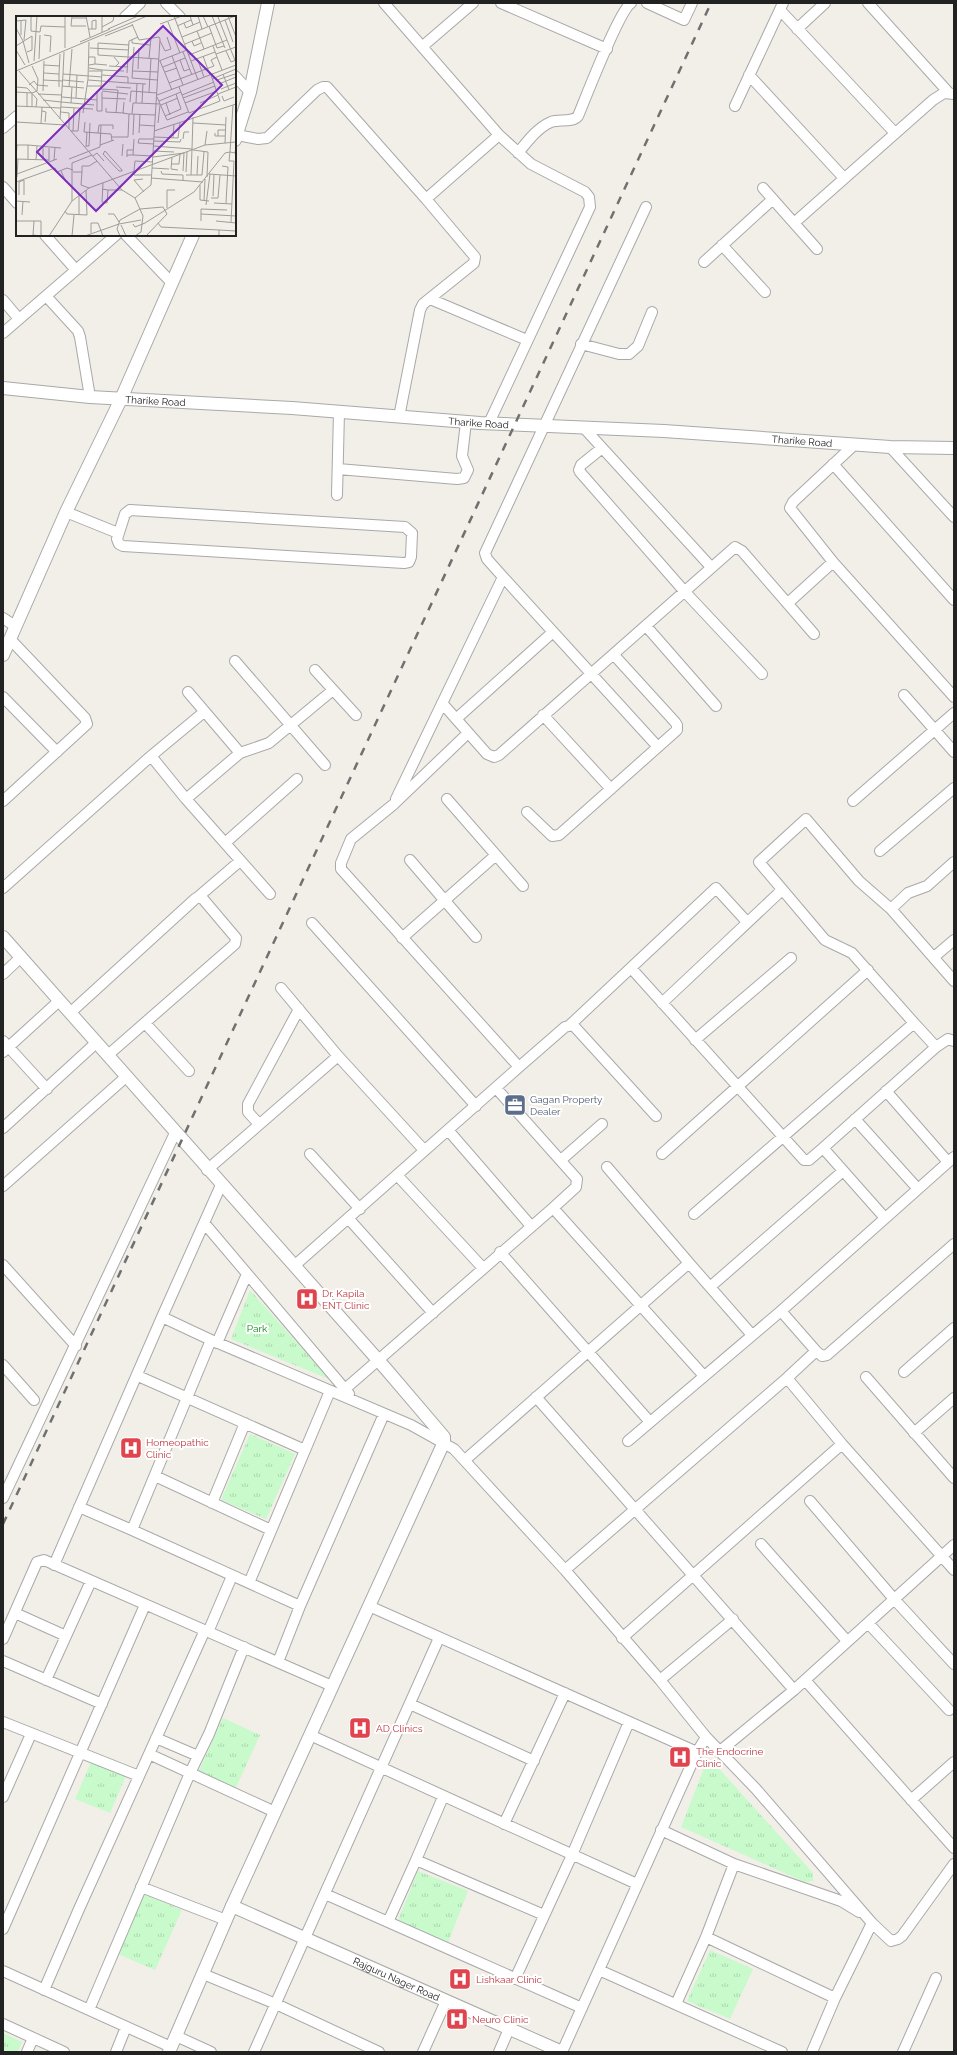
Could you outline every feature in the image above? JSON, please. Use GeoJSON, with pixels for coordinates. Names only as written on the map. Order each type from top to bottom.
{"type":"FeatureCollection","features":[{"type":"Feature","properties":{"kind":"street"},"geometry":{"type":"LineString","coordinates":[[126,16],[140,3]]}},
{"type":"Feature","properties":{"kind":"street"},"geometry":{"type":"LineString","coordinates":[[166,3],[179,16]]}},
{"type":"Feature","properties":{"kind":"street"},"geometry":{"type":"LineString","coordinates":[[268,3],[258,44],[250,92],[236,137],[258,139],[268,138],[317,90],[323,86],[327,87],[426,199],[475,258],[474,263],[423,304],[417,315],[399,417]]}},
{"type":"Feature","properties":{"kind":"street"},"geometry":{"type":"LineString","coordinates":[[384,3],[499,135],[518,153],[545,172],[585,192],[590,201],[590,207],[489,423]]}},
{"type":"Feature","properties":{"kind":"street"},"geometry":{"type":"LineString","coordinates":[[423,46],[473,3]]}},
{"type":"Feature","properties":{"kind":"street"},"geometry":{"type":"LineString","coordinates":[[501,3],[607,49]]}},
{"type":"Feature","properties":{"kind":"street"},"geometry":{"type":"LineString","coordinates":[[518,153],[540,128],[549,122],[572,119],[578,116],[624,12],[631,3]]}},
{"type":"Feature","properties":{"kind":"street"},"geometry":{"type":"LineString","coordinates":[[647,3],[684,20],[692,3]]}},
{"type":"Feature","properties":{"kind":"street"},"geometry":{"type":"LineString","coordinates":[[797,29],[825,3]]}},
{"type":"Feature","properties":{"kind":"street"},"geometry":{"type":"LineString","coordinates":[[868,3],[951,94]]}},
{"type":"Feature","properties":{"kind":"street"},"geometry":{"type":"LineString","coordinates":[[781,6],[797,29],[895,133]]}},
{"type":"Feature","properties":{"kind":"street"},"geometry":{"type":"LineString","coordinates":[[735,106],[781,6]]}},
{"type":"Feature","properties":{"kind":"street"},"geometry":{"type":"LineString","coordinates":[[749,75],[844,178]]}},
{"type":"Feature","properties":{"kind":"street"},"geometry":{"type":"LineString","coordinates":[[236,77],[250,92]]}},
{"type":"Feature","properties":{"kind":"street"},"geometry":{"type":"LineString","coordinates":[[794,223],[933,100],[944,94],[951,94]]}},
{"type":"Feature","properties":{"kind":"street"},"geometry":{"type":"LineString","coordinates":[[3,128],[16,117]]}},
{"type":"Feature","properties":{"kind":"street"},"geometry":{"type":"LineString","coordinates":[[426,199],[499,135]]}},
{"type":"Feature","properties":{"kind":"street"},"geometry":{"type":"LineString","coordinates":[[3,187],[16,202]]}},
{"type":"Feature","properties":{"kind":"street"},"geometry":{"type":"LineString","coordinates":[[763,188],[817,249]]}},
{"type":"Feature","properties":{"kind":"street"},"geometry":{"type":"LineString","coordinates":[[704,262],[773,199]]}},
{"type":"Feature","properties":{"kind":"street"},"geometry":{"type":"LineString","coordinates":[[646,207],[487,548],[487,559],[658,747]]}},
{"type":"Feature","properties":{"kind":"street"},"geometry":{"type":"LineString","coordinates":[[46,236],[76,270]]}},
{"type":"Feature","properties":{"kind":"street"},"geometry":{"type":"LineString","coordinates":[[3,333],[115,236]]}},
{"type":"Feature","properties":{"kind":"street"},"geometry":{"type":"LineString","coordinates":[[127,236],[171,282]]}},
{"type":"Feature","properties":{"kind":"street"},"geometry":{"type":"LineString","coordinates":[[3,655],[66,512],[121,399],[192,236]]}},
{"type":"Feature","properties":{"kind":"street"},"geometry":{"type":"LineString","coordinates":[[722,245],[765,292]]}},
{"type":"Feature","properties":{"kind":"street"},"geometry":{"type":"LineString","coordinates":[[46,296],[78,332],[90,397]]}},
{"type":"Feature","properties":{"kind":"street"},"geometry":{"type":"LineString","coordinates":[[430,299],[527,340]]}},
{"type":"Feature","properties":{"kind":"street"},"geometry":{"type":"LineString","coordinates":[[3,300],[19,319]]}},
{"type":"Feature","properties":{"kind":"street"},"geometry":{"type":"LineString","coordinates":[[581,344],[619,354],[629,354],[638,346],[652,312]]}},
{"type":"Feature","properties":{"kind":"street","name":"Tharike Road"},"geometry":{"type":"LineString","coordinates":[[3,388],[90,397],[339,412],[466,422],[664,431],[890,447],[954,448]]}},
{"type":"Feature","properties":{"kind":"street"},"geometry":{"type":"LineString","coordinates":[[337,495],[339,412]]}},
{"type":"Feature","properties":{"kind":"street"},"geometry":{"type":"LineString","coordinates":[[338,469],[457,479],[464,478],[468,470],[462,456],[466,422]]}},
{"type":"Feature","properties":{"kind":"street"},"geometry":{"type":"LineString","coordinates":[[584,428],[711,567]]}},
{"type":"Feature","properties":{"kind":"street"},"geometry":{"type":"LineString","coordinates":[[855,444],[793,502],[790,508],[833,562],[954,697]]}},
{"type":"Feature","properties":{"kind":"street"},"geometry":{"type":"LineString","coordinates":[[890,447],[954,517]]}},
{"type":"Feature","properties":{"kind":"street"},"geometry":{"type":"LineString","coordinates":[[602,448],[581,465],[579,470],[580,472],[685,592],[762,674]]}},
{"type":"Feature","properties":{"kind":"street"},"geometry":{"type":"LineString","coordinates":[[833,464],[954,600]]}},
{"type":"Feature","properties":{"kind":"street"},"geometry":{"type":"LineString","coordinates":[[130,510],[134,510],[404,528],[412,533],[411,557],[409,562],[404,563],[122,546],[117,542],[118,533],[125,514],[130,510]]}},
{"type":"Feature","properties":{"kind":"street"},"geometry":{"type":"LineString","coordinates":[[66,512],[118,533]]}},
{"type":"Feature","properties":{"kind":"street"},"geometry":{"type":"LineString","coordinates":[[442,703],[487,754],[494,757],[499,755],[734,548],[739,549],[814,634]]}},
{"type":"Feature","properties":{"kind":"street"},"geometry":{"type":"LineString","coordinates":[[788,603],[833,562]]}},
{"type":"Feature","properties":{"kind":"street"},"geometry":{"type":"LineString","coordinates":[[394,804],[502,577]]}},
{"type":"Feature","properties":{"kind":"street"},"geometry":{"type":"LineString","coordinates":[[3,618],[15,626]]}},
{"type":"Feature","properties":{"kind":"street"},"geometry":{"type":"LineString","coordinates":[[646,626],[716,706]]}},
{"type":"Feature","properties":{"kind":"street"},"geometry":{"type":"LineString","coordinates":[[456,718],[553,632]]}},
{"type":"Feature","properties":{"kind":"street"},"geometry":{"type":"LineString","coordinates":[[3,801],[85,726],[87,721],[10,639]]}},
{"type":"Feature","properties":{"kind":"street"},"geometry":{"type":"LineString","coordinates":[[527,812],[552,836],[555,837],[677,730],[677,725],[614,655]]}},
{"type":"Feature","properties":{"kind":"street"},"geometry":{"type":"LineString","coordinates":[[235,662],[325,765]]}},
{"type":"Feature","properties":{"kind":"street"},"geometry":{"type":"LineString","coordinates":[[315,670],[356,715]]}},
{"type":"Feature","properties":{"kind":"street"},"geometry":{"type":"LineString","coordinates":[[186,799],[240,753],[269,743],[333,690]]}},
{"type":"Feature","properties":{"kind":"street"},"geometry":{"type":"LineString","coordinates":[[188,692],[240,753]]}},
{"type":"Feature","properties":{"kind":"street"},"geometry":{"type":"LineString","coordinates":[[904,695],[954,752]]}},
{"type":"Feature","properties":{"kind":"street"},"geometry":{"type":"LineString","coordinates":[[3,697],[57,752]]}},
{"type":"Feature","properties":{"kind":"street"},"geometry":{"type":"LineString","coordinates":[[3,888],[204,712]]}},
{"type":"Feature","properties":{"kind":"street"},"geometry":{"type":"LineString","coordinates":[[853,801],[954,713]]}},
{"type":"Feature","properties":{"kind":"street"},"geometry":{"type":"LineString","coordinates":[[544,715],[611,789]]}},
{"type":"Feature","properties":{"kind":"street"},"geometry":{"type":"LineString","coordinates":[[468,733],[394,804],[351,839],[340,866],[402,938],[519,1067]]}},
{"type":"Feature","properties":{"kind":"street"},"geometry":{"type":"LineString","coordinates":[[152,756],[186,799],[270,894]]}},
{"type":"Feature","properties":{"kind":"street"},"geometry":{"type":"LineString","coordinates":[[225,843],[297,779]]}},
{"type":"Feature","properties":{"kind":"street"},"geometry":{"type":"LineString","coordinates":[[880,851],[954,788]]}},
{"type":"Feature","properties":{"kind":"street"},"geometry":{"type":"LineString","coordinates":[[447,798],[523,886]]}},
{"type":"Feature","properties":{"kind":"street"},"geometry":{"type":"LineString","coordinates":[[936,1047],[850,951],[827,942],[759,862],[806,819],[859,881],[891,909],[954,981]]}},
{"type":"Feature","properties":{"kind":"street"},"geometry":{"type":"LineString","coordinates":[[402,938],[496,855]]}},
{"type":"Feature","properties":{"kind":"street"},"geometry":{"type":"LineString","coordinates":[[410,860],[476,937]]}},
{"type":"Feature","properties":{"kind":"street"},"geometry":{"type":"LineString","coordinates":[[70,1012],[240,861]]}},
{"type":"Feature","properties":{"kind":"street"},"geometry":{"type":"LineString","coordinates":[[891,909],[908,893],[927,886],[954,862]]}},
{"type":"Feature","properties":{"kind":"street"},"geometry":{"type":"LineString","coordinates":[[294,1266],[519,1067],[565,1027],[570,1025],[716,888],[747,922]]}},
{"type":"Feature","properties":{"kind":"street"},"geometry":{"type":"LineString","coordinates":[[662,1003],[782,890]]}},
{"type":"Feature","properties":{"kind":"street"},"geometry":{"type":"LineString","coordinates":[[108,1055],[236,942],[234,936],[203,899],[198,897]]}},
{"type":"Feature","properties":{"kind":"street"},"geometry":{"type":"LineString","coordinates":[[312,923],[476,1106]]}},
{"type":"Feature","properties":{"kind":"street"},"geometry":{"type":"LineString","coordinates":[[3,937],[127,1076],[207,1170],[442,1432],[444,1442],[232,1906],[172,2045]]}},
{"type":"Feature","properties":{"kind":"street"},"geometry":{"type":"LineString","coordinates":[[934,957],[954,940]]}},
{"type":"Feature","properties":{"kind":"street"},"geometry":{"type":"LineString","coordinates":[[3,974],[21,958]]}},
{"type":"Feature","properties":{"kind":"street"},"geometry":{"type":"LineString","coordinates":[[695,1040],[791,958]]}},
{"type":"Feature","properties":{"kind":"street"},"geometry":{"type":"LineString","coordinates":[[631,968],[804,1160],[809,1160],[936,1047],[948,1039],[954,1041]]}},
{"type":"Feature","properties":{"kind":"street"},"geometry":{"type":"LineString","coordinates":[[662,1154],[868,970]]}},
{"type":"Feature","properties":{"kind":"street"},"geometry":{"type":"LineString","coordinates":[[281,988],[338,1056],[424,1150]]}},
{"type":"Feature","properties":{"kind":"street"},"geometry":{"type":"LineString","coordinates":[[47,1089],[5,1047],[59,1001]]}},
{"type":"Feature","properties":{"kind":"street"},"geometry":{"type":"LineString","coordinates":[[259,1124],[248,1112],[248,1104],[299,1009]]}},
{"type":"Feature","properties":{"kind":"street"},"geometry":{"type":"LineString","coordinates":[[145,1023],[189,1071]]}},
{"type":"Feature","properties":{"kind":"street"},"geometry":{"type":"LineString","coordinates":[[694,1214],[914,1023]]}},
{"type":"Feature","properties":{"kind":"street"},"geometry":{"type":"LineString","coordinates":[[570,1025],[576,1028],[656,1116]]}},
{"type":"Feature","properties":{"kind":"street"},"geometry":{"type":"LineString","coordinates":[[3,1128],[96,1043]]}},
{"type":"Feature","properties":{"kind":"street"},"geometry":{"type":"LineString","coordinates":[[207,1170],[338,1056]]}},
{"type":"Feature","properties":{"kind":"street"},"geometry":{"type":"LineString","coordinates":[[3,1186],[127,1076]]}},
{"type":"Feature","properties":{"kind":"street"},"geometry":{"type":"LineString","coordinates":[[345,1389],[500,1252],[553,1208],[578,1184],[577,1179],[561,1160],[496,1088]]}},
{"type":"Feature","properties":{"kind":"street"},"geometry":{"type":"LineString","coordinates":[[628,1441],[781,1311],[951,1159],[886,1091]]}},
{"type":"Feature","properties":{"kind":"street"},"geometry":{"type":"LineString","coordinates":[[855,1119],[918,1189]]}},
{"type":"Feature","properties":{"kind":"street"},"geometry":{"type":"LineString","coordinates":[[561,1160],[602,1124]]}},
{"type":"Feature","properties":{"kind":"street"},"geometry":{"type":"LineString","coordinates":[[448,1130],[531,1226]]}},
{"type":"Feature","properties":{"kind":"street"},"geometry":{"type":"LineString","coordinates":[[3,1498],[76,1346],[175,1133]]}},
{"type":"Feature","properties":{"kind":"street"},"geometry":{"type":"LineString","coordinates":[[823,1148],[885,1218]]}},
{"type":"Feature","properties":{"kind":"street"},"geometry":{"type":"LineString","coordinates":[[310,1154],[360,1209]]}},
{"type":"Feature","properties":{"kind":"street"},"geometry":{"type":"LineString","coordinates":[[607,1167],[752,1335]]}},
{"type":"Feature","properties":{"kind":"street"},"geometry":{"type":"LineString","coordinates":[[710,1287],[843,1170]]}},
{"type":"Feature","properties":{"kind":"street"},"geometry":{"type":"LineString","coordinates":[[398,1175],[482,1268]]}},
{"type":"Feature","properties":{"kind":"street"},"geometry":{"type":"LineString","coordinates":[[54,1565],[138,1376],[162,1317],[205,1224],[221,1184]]}},
{"type":"Feature","properties":{"kind":"street"},"geometry":{"type":"LineString","coordinates":[[553,1208],[704,1376]]}},
{"type":"Feature","properties":{"kind":"street"},"geometry":{"type":"LineString","coordinates":[[348,1218],[432,1313]]}},
{"type":"Feature","properties":{"kind":"street"},"geometry":{"type":"LineString","coordinates":[[205,1224],[357,1403]]}},
{"type":"Feature","properties":{"kind":"street"},"geometry":{"type":"LineString","coordinates":[[781,1311],[816,1351],[822,1356],[827,1355],[954,1244]]}},
{"type":"Feature","properties":{"kind":"street"},"geometry":{"type":"LineString","coordinates":[[500,1252],[650,1422]]}},
{"type":"Feature","properties":{"kind":"street"},"geometry":{"type":"LineString","coordinates":[[465,1460],[689,1263]]}},
{"type":"Feature","properties":{"kind":"street"},"geometry":{"type":"LineString","coordinates":[[3,1265],[76,1346]]}},
{"type":"Feature","properties":{"kind":"street"},"geometry":{"type":"LineString","coordinates":[[132,1530],[188,1397],[247,1274]]}},
{"type":"Feature","properties":{"kind":"street"},"geometry":{"type":"LineString","coordinates":[[162,1317],[214,1342],[411,1425],[444,1442],[465,1460],[565,1570],[622,1638],[660,1680],[706,1737],[756,1789],[870,1920],[891,1941],[898,1939],[954,1864]]}},
{"type":"Feature","properties":{"kind":"street"},"geometry":{"type":"LineString","coordinates":[[904,1372],[954,1328]]}},
{"type":"Feature","properties":{"kind":"street"},"geometry":{"type":"LineString","coordinates":[[565,1570],[787,1378],[816,1351]]}},
{"type":"Feature","properties":{"kind":"street"},"geometry":{"type":"LineString","coordinates":[[3,1365],[34,1400]]}},
{"type":"Feature","properties":{"kind":"street"},"geometry":{"type":"LineString","coordinates":[[138,1376],[305,1450]]}},
{"type":"Feature","properties":{"kind":"street"},"geometry":{"type":"LineString","coordinates":[[866,1377],[954,1478]]}},
{"type":"Feature","properties":{"kind":"street"},"geometry":{"type":"LineString","coordinates":[[787,1378],[842,1444],[954,1570]]}},
{"type":"Feature","properties":{"kind":"street"},"geometry":{"type":"LineString","coordinates":[[249,1583],[330,1391]]}},
{"type":"Feature","properties":{"kind":"street"},"geometry":{"type":"LineString","coordinates":[[536,1398],[636,1508],[794,1690]]}},
{"type":"Feature","properties":{"kind":"street"},"geometry":{"type":"LineString","coordinates":[[914,1433],[954,1398]]}},
{"type":"Feature","properties":{"kind":"street"},"geometry":{"type":"LineString","coordinates":[[278,1662],[300,1606],[384,1414]]}},
{"type":"Feature","properties":{"kind":"street"},"geometry":{"type":"LineString","coordinates":[[212,1503],[245,1423]]}},
{"type":"Feature","properties":{"kind":"street"},"geometry":{"type":"LineString","coordinates":[[622,1638],[842,1444]]}},
{"type":"Feature","properties":{"kind":"street"},"geometry":{"type":"LineString","coordinates":[[155,1476],[271,1530]]}},
{"type":"Feature","properties":{"kind":"street"},"geometry":{"type":"LineString","coordinates":[[810,1501],[894,1599],[954,1664]]}},
{"type":"Feature","properties":{"kind":"street"},"geometry":{"type":"LineString","coordinates":[[79,1507],[300,1606]]}},
{"type":"Feature","properties":{"kind":"street"},"geometry":{"type":"LineString","coordinates":[[761,1544],[847,1641]]}},
{"type":"Feature","properties":{"kind":"street"},"geometry":{"type":"LineString","coordinates":[[720,1751],[794,1690],[954,1544]]}},
{"type":"Feature","properties":{"kind":"street"},"geometry":{"type":"LineString","coordinates":[[3,1639],[37,1562],[44,1560],[332,1686]]}},
{"type":"Feature","properties":{"kind":"street"},"geometry":{"type":"LineString","coordinates":[[44,1990],[156,1738],[232,1576]]}},
{"type":"Feature","properties":{"kind":"street"},"geometry":{"type":"LineString","coordinates":[[46,1680],[91,1581]]}},
{"type":"Feature","properties":{"kind":"street"},"geometry":{"type":"LineString","coordinates":[[4,1922],[145,1605]]}},
{"type":"Feature","properties":{"kind":"street"},"geometry":{"type":"LineString","coordinates":[[369,1606],[697,1752]]}},
{"type":"Feature","properties":{"kind":"street"},"geometry":{"type":"LineString","coordinates":[[15,1613],[66,1636]]}},
{"type":"Feature","properties":{"kind":"street"},"geometry":{"type":"LineString","coordinates":[[660,1680],[733,1618]]}},
{"type":"Feature","properties":{"kind":"street"},"geometry":{"type":"LineString","coordinates":[[868,1623],[949,1710]]}},
{"type":"Feature","properties":{"kind":"street"},"geometry":{"type":"LineString","coordinates":[[254,2052],[440,1638]]}},
{"type":"Feature","properties":{"kind":"street"},"geometry":{"type":"LineString","coordinates":[[89,2010],[190,1773],[209,1734],[244,1647]]}},
{"type":"Feature","properties":{"kind":"street"},"geometry":{"type":"LineString","coordinates":[[3,1661],[102,1704]]}},
{"type":"Feature","properties":{"kind":"street"},"geometry":{"type":"LineString","coordinates":[[805,1680],[954,1848]]}},
{"type":"Feature","properties":{"kind":"street"},"geometry":{"type":"LineString","coordinates":[[504,1824],[565,1694]]}},
{"type":"Feature","properties":{"kind":"street"},"geometry":{"type":"LineString","coordinates":[[410,1704],[534,1761]]}},
{"type":"Feature","properties":{"kind":"street"},"geometry":{"type":"LineString","coordinates":[[3,1722],[80,1754],[139,1776]]}},
{"type":"Feature","properties":{"kind":"street"},"geometry":{"type":"LineString","coordinates":[[515,1978],[572,1855],[630,1722]]}},
{"type":"Feature","properties":{"kind":"street"},"geometry":{"type":"LineString","coordinates":[[3,1797],[7,1776],[31,1734]]}},
{"type":"Feature","properties":{"kind":"street"},"geometry":{"type":"LineString","coordinates":[[310,1735],[381,1769],[637,1884]]}},
{"type":"Feature","properties":{"kind":"street"},"geometry":{"type":"LineString","coordinates":[[562,2052],[661,1830],[697,1752],[706,1737]]}},
{"type":"Feature","properties":{"kind":"street"},"geometry":{"type":"LineString","coordinates":[[156,1738],[198,1756]]}},
{"type":"Feature","properties":{"kind":"street"},"geometry":{"type":"LineString","coordinates":[[149,1754],[275,1812]]}},
{"type":"Feature","properties":{"kind":"street"},"geometry":{"type":"LineString","coordinates":[[911,1800],[954,1762]]}},
{"type":"Feature","properties":{"kind":"street"},"geometry":{"type":"LineString","coordinates":[[388,1922],[443,1797]]}},
{"type":"Feature","properties":{"kind":"street"},"geometry":{"type":"LineString","coordinates":[[661,1830],[734,1864],[841,1901],[870,1920]]}},
{"type":"Feature","properties":{"kind":"street"},"geometry":{"type":"LineString","coordinates":[[416,1860],[544,1915]]}},
{"type":"Feature","properties":{"kind":"street"},"geometry":{"type":"LineString","coordinates":[[676,2004],[706,1937],[734,1864]]}},
{"type":"Feature","properties":{"kind":"street"},"geometry":{"type":"LineString","coordinates":[[141,1887],[226,1920]]}},
{"type":"Feature","properties":{"kind":"street"},"geometry":{"type":"LineString","coordinates":[[325,1894],[582,2008]]}},
{"type":"Feature","properties":{"kind":"street","name":"Rajguru Nager Road"},"geometry":{"type":"LineString","coordinates":[[232,1906],[562,2052]]}},
{"type":"Feature","properties":{"kind":"street"},"geometry":{"type":"LineString","coordinates":[[812,2052],[870,1920]]}},
{"type":"Feature","properties":{"kind":"street"},"geometry":{"type":"LineString","coordinates":[[706,1937],[835,1998]]}},
{"type":"Feature","properties":{"kind":"street"},"geometry":{"type":"LineString","coordinates":[[599,1970],[782,2052]]}},
{"type":"Feature","properties":{"kind":"street"},"geometry":{"type":"LineString","coordinates":[[3,1971],[126,2027],[172,2045],[211,2052]]}},
{"type":"Feature","properties":{"kind":"street"},"geometry":{"type":"LineString","coordinates":[[203,1974],[276,2004],[379,2052]]}},
{"type":"Feature","properties":{"kind":"street"},"geometry":{"type":"LineString","coordinates":[[903,2052],[936,1978]]}},
{"type":"Feature","properties":{"kind":"street"},"geometry":{"type":"LineString","coordinates":[[423,2052],[446,2001]]}},
{"type":"Feature","properties":{"kind":"street"},"geometry":{"type":"LineString","coordinates":[[3,2024],[64,2052]]}},
{"type":"Feature","properties":{"kind":"street"},"geometry":{"type":"LineString","coordinates":[[116,2052],[126,2027]]}},
{"type":"Feature","properties":{"kind":"street"},"geometry":{"type":"LineString","coordinates":[[499,2052],[509,2029]]}},
{"type":"Feature","properties":{"kind":"street"},"geometry":{"type":"LineString","coordinates":[[27,2052],[33,2038]]}},
{"type":"Feature","properties":{"kind":"green space","name":"Park"},"geometry":{"type":"Polygon","coordinates":[[[250,1290],[329,1379],[231,1339],[250,1290]]]}},
{"type":"Feature","properties":{"kind":"green space"},"geometry":{"type":"Polygon","coordinates":[[[250,1434],[295,1454],[266,1519],[221,1500],[250,1434]]]}},
{"type":"Feature","properties":{"kind":"green space"},"geometry":{"type":"Polygon","coordinates":[[[223,1718],[260,1735],[234,1792],[197,1775],[223,1718]]]}},
{"type":"Feature","properties":{"kind":"green space"},"geometry":{"type":"Polygon","coordinates":[[[91,1762],[126,1776],[110,1813],[75,1799],[91,1762]]]}},
{"type":"Feature","properties":{"kind":"green space"},"geometry":{"type":"Polygon","coordinates":[[[706,1763],[714,1763],[813,1873],[813,1881],[805,1882],[681,1827],[706,1763]]]}},
{"type":"Feature","properties":{"kind":"green space"},"geometry":{"type":"Polygon","coordinates":[[[418,1871],[468,1891],[448,1943],[397,1923],[418,1871]]]}},
{"type":"Feature","properties":{"kind":"green space"},"geometry":{"type":"Polygon","coordinates":[[[144,1894],[182,1910],[155,1970],[118,1954],[144,1894]]]}},
{"type":"Feature","properties":{"kind":"green space"},"geometry":{"type":"Polygon","coordinates":[[[710,1950],[753,1969],[730,2019],[687,2001],[710,1950]]]}},
{"type":"Feature","properties":{"kind":"green space"},"geometry":{"type":"Polygon","coordinates":[[[3,2033],[22,2042],[18,2052],[3,2052],[3,2033]]]}},
{"type":"Feature","properties":{"kind":"railway"},"geometry":{"type":"LineString","coordinates":[[3,1524],[711,3]]}},
{"type":"Feature","properties":{"kind":"place","name":"Gagan Property Dealer"},"geometry":{"type":"Point","coordinates":[515,1105]}},
{"type":"Feature","properties":{"kind":"place","name":"Dr. Kapila ENT Clinic"},"geometry":{"type":"Point","coordinates":[307,1299]}},
{"type":"Feature","properties":{"kind":"place","name":"Homeopathic Clinic"},"geometry":{"type":"Point","coordinates":[131,1448]}},
{"type":"Feature","properties":{"kind":"place","name":"AD Clinics"},"geometry":{"type":"Point","coordinates":[360,1728]}},
{"type":"Feature","properties":{"kind":"place","name":"The Endocrine Clinic"},"geometry":{"type":"Point","coordinates":[680,1757]}},
{"type":"Feature","properties":{"kind":"place","name":"Lishkaar Clinic"},"geometry":{"type":"Point","coordinates":[460,1979]}},
{"type":"Feature","properties":{"kind":"place","name":"Neuro Clinic"},"geometry":{"type":"Point","coordinates":[457,2019]}}]}
